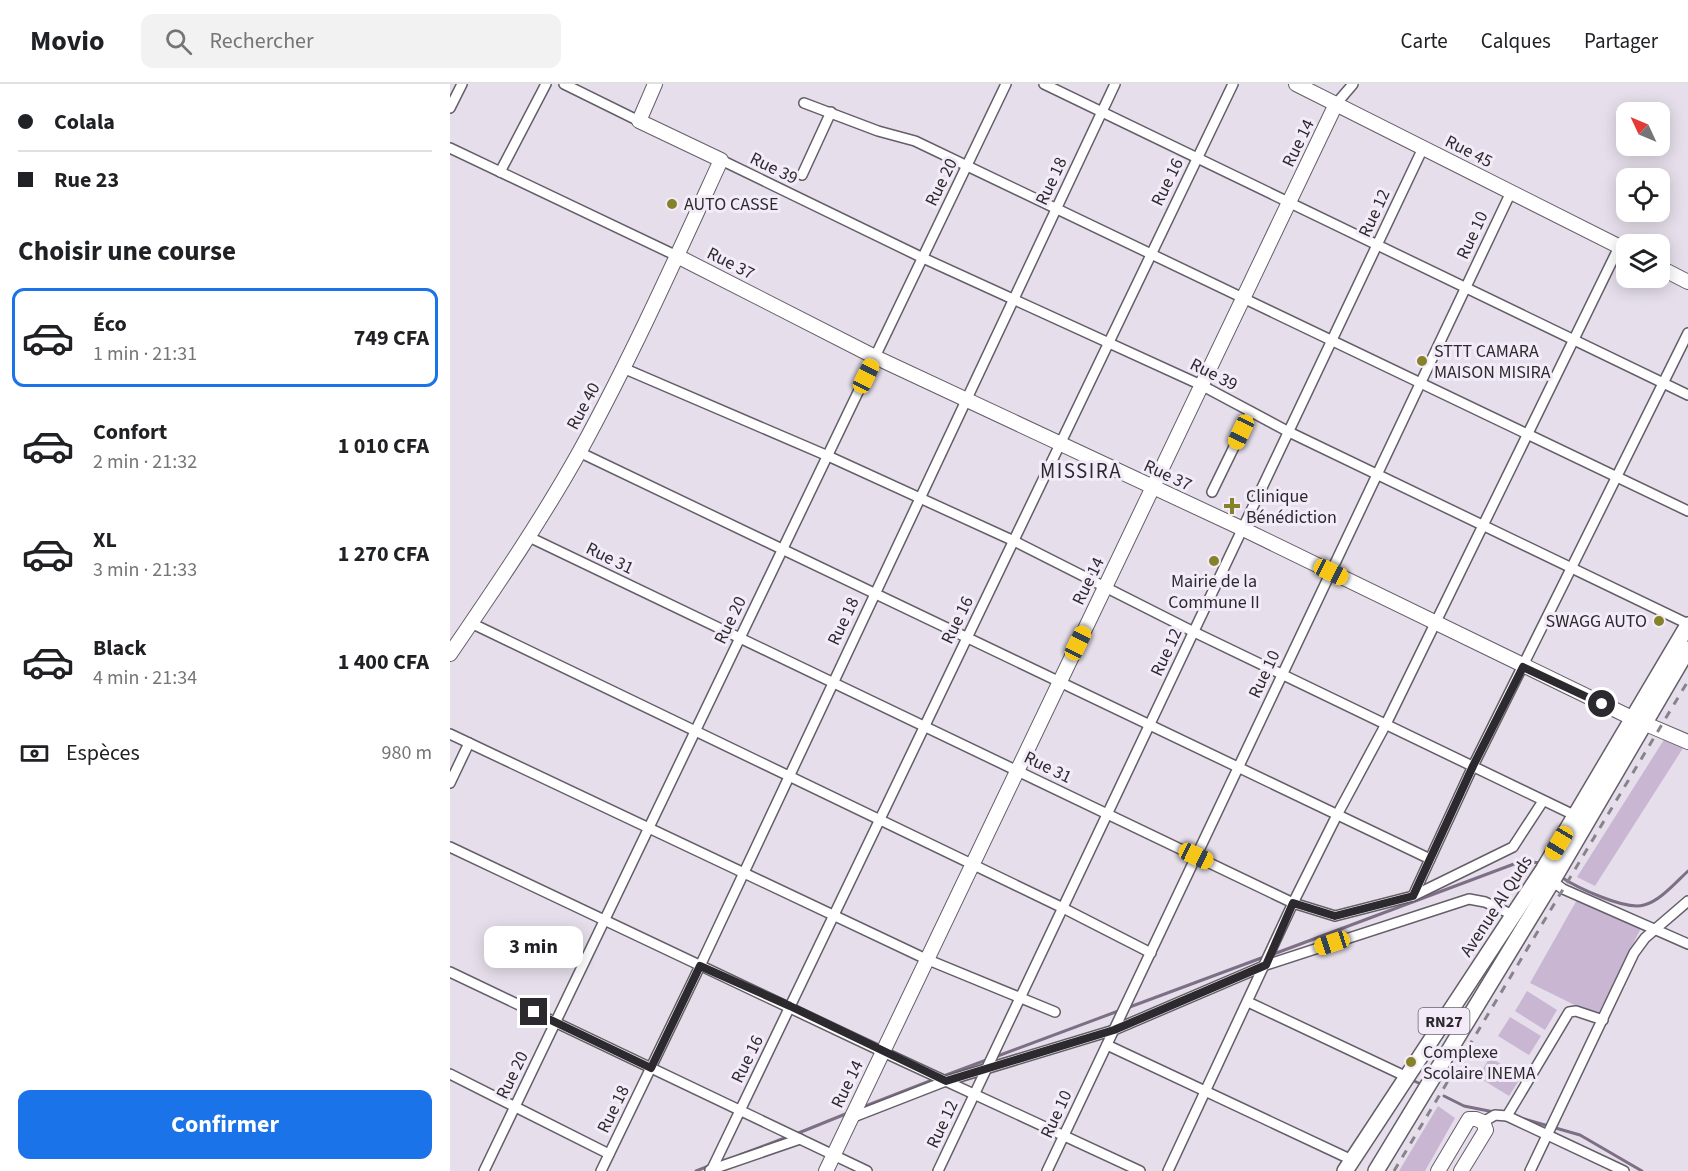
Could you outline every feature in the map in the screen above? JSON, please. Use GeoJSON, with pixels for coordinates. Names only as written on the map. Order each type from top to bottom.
{"type":"FeatureCollection","features":[{"type":"Feature","properties":{"kind":"main road","name":"Avenue Al Quds"},"geometry":{"type":"LineString","coordinates":[[1376,1171],[1639,722],[1688,625]]}},
{"type":"Feature","properties":{"kind":"main road","name":"Avenue Al Quds"},"geometry":{"type":"LineString","coordinates":[[1348,1165],[1513,915],[1552,870],[1576,816],[1688,649]]}},
{"type":"Feature","properties":{"kind":"street"},"geometry":{"type":"LineString","coordinates":[[450,108],[462,84]]}},
{"type":"Feature","properties":{"kind":"street"},"geometry":{"type":"LineString","coordinates":[[500,172],[546,84]]}},
{"type":"Feature","properties":{"kind":"street"},"geometry":{"type":"LineString","coordinates":[[564,84],[718,159]]}},
{"type":"Feature","properties":{"kind":"street"},"geometry":{"type":"LineString","coordinates":[[639,121],[655,84]]}},
{"type":"Feature","properties":{"kind":"street","name":"Rue 20"},"geometry":{"type":"LineString","coordinates":[[484,1171],[1006,84]]}},
{"type":"Feature","properties":{"kind":"street"},"geometry":{"type":"LineString","coordinates":[[1044,84],[1688,395]]}},
{"type":"Feature","properties":{"kind":"street","name":"Rue 18"},"geometry":{"type":"LineString","coordinates":[[601,1171],[744,873],[1115,84]]}},
{"type":"Feature","properties":{"kind":"street","name":"Rue 16"},"geometry":{"type":"LineString","coordinates":[[710,1170],[1233,84]]}},
{"type":"Feature","properties":{"kind":"street","name":"Rue 45"},"geometry":{"type":"LineString","coordinates":[[1296,84],[1616,245]]}},
{"type":"Feature","properties":{"kind":"street"},"geometry":{"type":"LineString","coordinates":[[1336,104],[1353,84]]}},
{"type":"Feature","properties":{"kind":"street"},"geometry":{"type":"LineString","coordinates":[[804,103],[878,131],[915,141],[1688,511]]}},
{"type":"Feature","properties":{"kind":"street","name":"Rue 14"},"geometry":{"type":"LineString","coordinates":[[826,1171],[1336,104]]}},
{"type":"Feature","properties":{"kind":"street"},"geometry":{"type":"LineString","coordinates":[[802,175],[831,112]]}},
{"type":"Feature","properties":{"kind":"street"},"geometry":{"type":"LineString","coordinates":[[450,148],[673,254]]}},
{"type":"Feature","properties":{"kind":"street","name":"Rue 12"},"geometry":{"type":"LineString","coordinates":[[938,1171],[1423,148]]}},
{"type":"Feature","properties":{"kind":"street","name":"Rue 40"},"geometry":{"type":"LineString","coordinates":[[450,654],[579,452],[623,368],[718,159]]}},
{"type":"Feature","properties":{"kind":"street","name":"Rue 39"},"geometry":{"type":"LineString","coordinates":[[718,159],[923,258],[1202,385],[1288,432],[1688,625]]}},
{"type":"Feature","properties":{"kind":"street","name":"Rue 10"},"geometry":{"type":"LineString","coordinates":[[1047,1171],[1511,192]]}},
{"type":"Feature","properties":{"kind":"street","name":"Rue 40"},"geometry":{"type":"LineString","coordinates":[[450,638],[571,449],[673,254]]}},
{"type":"Feature","properties":{"kind":"street","name":"Rue 37"},"geometry":{"type":"LineString","coordinates":[[673,254],[875,357],[1243,529],[1639,722],[1688,742]]}},
{"type":"Feature","properties":{"kind":"street"},"geometry":{"type":"LineString","coordinates":[[1168,1171],[1293,903],[1386,724],[1574,340],[1616,262]]}},
{"type":"Feature","properties":{"kind":"street"},"geometry":{"type":"LineString","coordinates":[[1670,273],[1688,282]]}},
{"type":"Feature","properties":{"kind":"street"},"geometry":{"type":"LineString","coordinates":[[1413,896],[1473,766],[1688,333]]}},
{"type":"Feature","properties":{"kind":"street"},"geometry":{"type":"LineString","coordinates":[[623,368],[828,456],[1014,541],[1194,632],[1576,816]]}},
{"type":"Feature","properties":{"kind":"street"},"geometry":{"type":"LineString","coordinates":[[1212,492],[1251,411]]}},
{"type":"Feature","properties":{"kind":"street"},"geometry":{"type":"LineString","coordinates":[[579,452],[1430,860]]}},
{"type":"Feature","properties":{"kind":"street","name":"Rue 31"},"geometry":{"type":"LineString","coordinates":[[527,536],[1293,903],[1335,916],[1413,896],[1513,847],[1543,801]]}},
{"type":"Feature","properties":{"kind":"street"},"geometry":{"type":"LineString","coordinates":[[471,623],[971,866],[1063,908],[1151,953]]}},
{"type":"Feature","properties":{"kind":"street"},"geometry":{"type":"LineString","coordinates":[[450,734],[926,959],[1054,1012]]}},
{"type":"Feature","properties":{"kind":"street"},"geometry":{"type":"LineString","coordinates":[[450,783],[469,743]]}},
{"type":"Feature","properties":{"kind":"street"},"geometry":{"type":"LineString","coordinates":[[450,847],[1140,1171]]}},
{"type":"Feature","properties":{"kind":"street"},"geometry":{"type":"LineString","coordinates":[[1552,870],[1563,889],[1688,944]]}},
{"type":"Feature","properties":{"kind":"street"},"geometry":{"type":"LineString","coordinates":[[851,1118],[946,1081],[1114,1030],[1266,965],[1468,899],[1485,902],[1513,915]]}},
{"type":"Feature","properties":{"kind":"street"},"geometry":{"type":"LineString","coordinates":[[1530,1171],[1634,953],[1645,938],[1688,901]]}},
{"type":"Feature","properties":{"kind":"street"},"geometry":{"type":"LineString","coordinates":[[450,972],[867,1171]]}},
{"type":"Feature","properties":{"kind":"street"},"geometry":{"type":"LineString","coordinates":[[1248,1002],[1407,1077]]}},
{"type":"Feature","properties":{"kind":"street"},"geometry":{"type":"LineString","coordinates":[[1507,1116],[1569,1012],[1575,1011],[1603,1020]]}},
{"type":"Feature","properties":{"kind":"street"},"geometry":{"type":"LineString","coordinates":[[1107,1046],[1206,1092],[1348,1165]]}},
{"type":"Feature","properties":{"kind":"street"},"geometry":{"type":"LineString","coordinates":[[450,1074],[609,1154]]}},
{"type":"Feature","properties":{"kind":"street"},"geometry":{"type":"LineString","coordinates":[[1483,1122],[1495,1115],[1507,1116],[1624,1171]]}},
{"type":"Feature","properties":{"kind":"street"},"geometry":{"type":"LineString","coordinates":[[1438,1171],[1469,1119],[1476,1119],[1483,1122],[1486,1130],[1461,1171]]}},
{"type":"Feature","properties":{"kind":"street"},"geometry":{"type":"LineString","coordinates":[[710,1170],[800,1139]]}},
{"type":"Feature","properties":{"kind":"shaded area"},"geometry":{"type":"Polygon","coordinates":[[[1667,735],[1685,745],[1595,886],[1577,877],[1667,735]]]}},
{"type":"Feature","properties":{"kind":"shaded area"},"geometry":{"type":"Polygon","coordinates":[[[1578,898],[1642,926],[1597,1016],[1530,983],[1578,898]]]}},
{"type":"Feature","properties":{"kind":"shaded area"},"geometry":{"type":"Polygon","coordinates":[[[1527,991],[1557,1010],[1545,1030],[1515,1011],[1527,991]]]}},
{"type":"Feature","properties":{"kind":"shaded area"},"geometry":{"type":"Polygon","coordinates":[[[1510,1017],[1541,1036],[1529,1055],[1498,1036],[1510,1017]]]}},
{"type":"Feature","properties":{"kind":"shaded area"},"geometry":{"type":"Polygon","coordinates":[[[1490,1057],[1521,1077],[1509,1096],[1478,1077],[1490,1057]]]}},
{"type":"Feature","properties":{"kind":"shaded area"},"geometry":{"type":"Polygon","coordinates":[[[1438,1106],[1455,1118],[1425,1171],[1399,1171],[1438,1106]]]}},
{"type":"Feature","properties":{"kind":"waterway"},"geometry":{"type":"LineString","coordinates":[[1271,955],[1522,861],[1541,863]]}},
{"type":"Feature","properties":{"kind":"waterway"},"geometry":{"type":"LineString","coordinates":[[1561,877],[1601,897],[1636,906],[1656,900],[1688,871]]}},
{"type":"Feature","properties":{"kind":"waterway"},"geometry":{"type":"LineString","coordinates":[[1127,1008],[1264,957]]}},
{"type":"Feature","properties":{"kind":"waterway"},"geometry":{"type":"LineString","coordinates":[[995,1057],[1121,1010]]}},
{"type":"Feature","properties":{"kind":"waterway"},"geometry":{"type":"LineString","coordinates":[[941,1077],[989,1059]]}},
{"type":"Feature","properties":{"kind":"waterway"},"geometry":{"type":"LineString","coordinates":[[863,1107],[935,1079]]}},
{"type":"Feature","properties":{"kind":"waterway"},"geometry":{"type":"LineString","coordinates":[[1412,1080],[1423,1085]]}},
{"type":"Feature","properties":{"kind":"waterway"},"geometry":{"type":"LineString","coordinates":[[1444,1096],[1464,1106],[1494,1112]]}},
{"type":"Feature","properties":{"kind":"waterway"},"geometry":{"type":"LineString","coordinates":[[796,1134],[848,1113]]}},
{"type":"Feature","properties":{"kind":"waterway"},"geometry":{"type":"LineString","coordinates":[[1524,1119],[1580,1135],[1642,1171]]}},
{"type":"Feature","properties":{"kind":"waterway"},"geometry":{"type":"LineString","coordinates":[[740,1155],[790,1136]]}},
{"type":"Feature","properties":{"kind":"waterway"},"geometry":{"type":"LineString","coordinates":[[696,1171],[709,1166]]}},
{"type":"Feature","properties":{"kind":"railway"},"geometry":{"type":"LineString","coordinates":[[1394,1171],[1688,681]]}},
{"type":"Feature","properties":{"kind":"place","name":"AUTO CASSE"},"geometry":{"type":"Point","coordinates":[672,204]}},
{"type":"Feature","properties":{"kind":"place","name":"STTT CAMARA MAISON MISIRA"},"geometry":{"type":"Point","coordinates":[1422,361]}},
{"type":"Feature","properties":{"kind":"place","name":"Clinique Bénédiction"},"geometry":{"type":"Point","coordinates":[1232,506]}},
{"type":"Feature","properties":{"kind":"place","name":"Mairie de la Commune II"},"geometry":{"type":"Point","coordinates":[1214,561]}},
{"type":"Feature","properties":{"kind":"place","name":"SWAGG AUTO"},"geometry":{"type":"Point","coordinates":[1659,621]}},
{"type":"Feature","properties":{"kind":"place","name":"Complexe Scolaire INEMA"},"geometry":{"type":"Point","coordinates":[1411,1062]}},
{"type":"Feature","properties":{"kind":"district","name":"MISSIRA"},"geometry":{"type":"Point","coordinates":[1081,471]}},
{"type":"Feature","properties":{"kind":"route"},"geometry":{"type":"LineString","coordinates":[[534,1012],[651,1068],[700,966],[790,1006],[946,1081],[1114,1030],[1266,965],[1293,903],[1335,916],[1413,896],[1473,766],[1523,667],[1602,704]]}}]}
